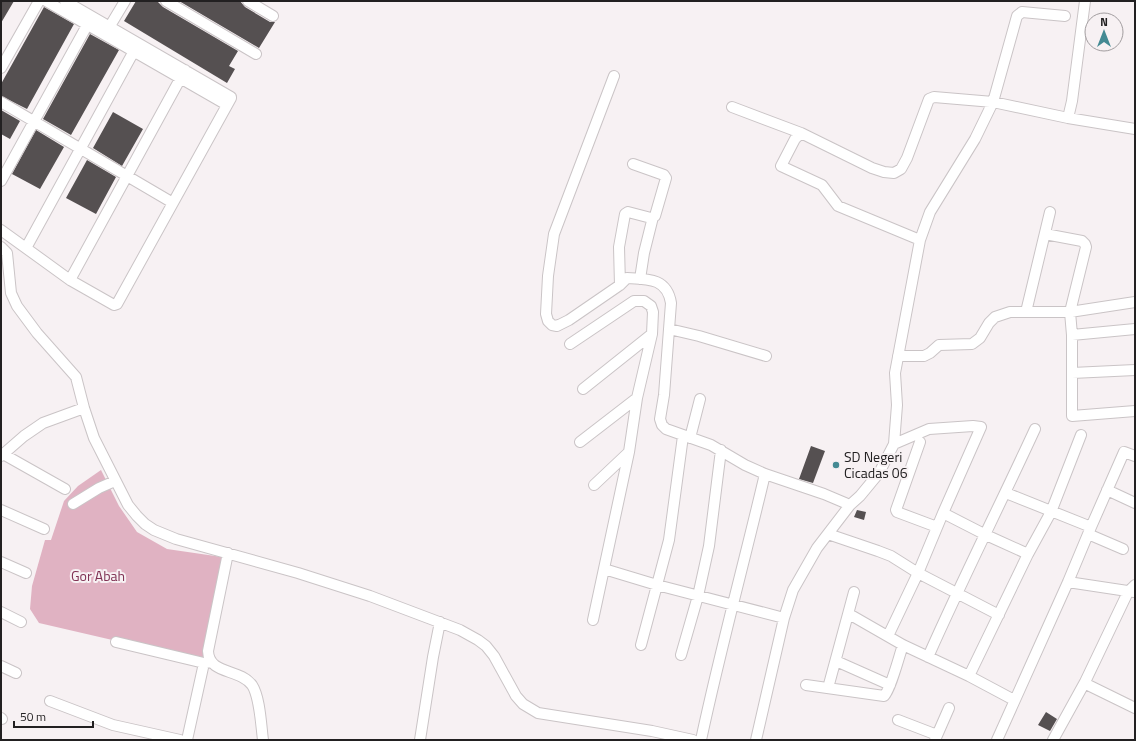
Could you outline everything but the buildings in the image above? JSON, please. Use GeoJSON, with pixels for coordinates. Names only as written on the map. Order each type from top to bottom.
{"type":"FeatureCollection","features":[{"type":"Feature","properties":{"kind":"street"},"geometry":{"type":"LineString","coordinates":[[1,68],[5,50],[38,1]]}},
{"type":"Feature","properties":{"kind":"street"},"geometry":{"type":"LineString","coordinates":[[46,1],[89,20]]}},
{"type":"Feature","properties":{"kind":"street"},"geometry":{"type":"LineString","coordinates":[[1,230],[70,280],[114,304],[117,304],[227,105],[183,74],[89,20],[65,1]]}},
{"type":"Feature","properties":{"kind":"street"},"geometry":{"type":"LineString","coordinates":[[107,31],[124,1]]}},
{"type":"Feature","properties":{"kind":"street"},"geometry":{"type":"LineString","coordinates":[[166,1],[256,54]]}},
{"type":"Feature","properties":{"kind":"street"},"geometry":{"type":"LineString","coordinates":[[248,1],[273,16]]}},
{"type":"Feature","properties":{"kind":"street"},"geometry":{"type":"LineString","coordinates":[[1068,118],[1072,101],[1085,1]]}},
{"type":"Feature","properties":{"kind":"street"},"geometry":{"type":"LineString","coordinates":[[756,740],[784,618],[793,590],[809,561],[828,534],[850,505],[860,496],[879,473],[894,444],[897,405],[895,373],[920,240],[930,212],[975,139],[993,102],[1019,14],[1022,12],[1065,16]]}},
{"type":"Feature","properties":{"kind":"street"},"geometry":{"type":"LineString","coordinates":[[1,181],[89,20]]}},
{"type":"Feature","properties":{"kind":"street"},"geometry":{"type":"LineString","coordinates":[[107,31],[134,51],[183,74]]}},
{"type":"Feature","properties":{"kind":"street"},"geometry":{"type":"LineString","coordinates":[[26,248],[134,51]]}},
{"type":"Feature","properties":{"kind":"street"},"geometry":{"type":"LineString","coordinates":[[70,280],[183,74]]}},
{"type":"Feature","properties":{"kind":"street"},"geometry":{"type":"LineString","coordinates":[[614,76],[554,234],[548,276],[546,314],[548,321],[552,325],[557,326],[569,320],[620,285],[627,278],[658,282],[665,287],[669,293],[670,313],[664,395],[660,419],[662,425],[666,429],[721,450],[745,465],[765,474],[824,494],[850,505]]}},
{"type":"Feature","properties":{"kind":"street"},"geometry":{"type":"LineString","coordinates":[[732,107],[800,133],[872,168],[884,172],[894,173],[902,169],[929,99],[934,97],[993,102],[1068,118],[1135,129]]}},
{"type":"Feature","properties":{"kind":"street"},"geometry":{"type":"LineString","coordinates":[[1,102],[173,203]]}},
{"type":"Feature","properties":{"kind":"street"},"geometry":{"type":"LineString","coordinates":[[800,133],[781,166],[822,185],[838,206],[920,240]]}},
{"type":"Feature","properties":{"kind":"street"},"geometry":{"type":"LineString","coordinates":[[633,164],[666,176],[644,253],[640,279]]}},
{"type":"Feature","properties":{"kind":"street"},"geometry":{"type":"LineString","coordinates":[[620,285],[619,247],[625,214],[628,212],[653,218]]}},
{"type":"Feature","properties":{"kind":"street"},"geometry":{"type":"LineString","coordinates":[[1026,312],[1050,212]]}},
{"type":"Feature","properties":{"kind":"street"},"geometry":{"type":"LineString","coordinates":[[1045,234],[1082,242],[1086,247],[1070,312],[1072,335],[1072,416],[1135,411]]}},
{"type":"Feature","properties":{"kind":"street"},"geometry":{"type":"LineString","coordinates":[[1,247],[7,253],[11,293],[17,306],[37,333],[76,377],[94,438],[128,505],[137,516],[154,530],[176,539],[305,575],[370,596],[464,632],[486,646],[494,656],[516,696],[523,704],[538,713],[652,731],[693,740]]}},
{"type":"Feature","properties":{"kind":"street"},"geometry":{"type":"LineString","coordinates":[[570,344],[634,301],[638,300],[647,302],[651,306],[653,312],[652,334],[637,398],[629,452],[593,620]]}},
{"type":"Feature","properties":{"kind":"street"},"geometry":{"type":"LineString","coordinates":[[898,356],[924,356],[939,345],[972,344],[980,338],[989,323],[995,317],[1010,312],[1070,312],[1135,302]]}},
{"type":"Feature","properties":{"kind":"street"},"geometry":{"type":"LineString","coordinates":[[669,329],[699,336],[766,356]]}},
{"type":"Feature","properties":{"kind":"street"},"geometry":{"type":"LineString","coordinates":[[1072,335],[1135,329]]}},
{"type":"Feature","properties":{"kind":"street"},"geometry":{"type":"LineString","coordinates":[[583,389],[652,334]]}},
{"type":"Feature","properties":{"kind":"street"},"geometry":{"type":"LineString","coordinates":[[1072,373],[1135,370]]}},
{"type":"Feature","properties":{"kind":"street"},"geometry":{"type":"LineString","coordinates":[[580,442],[637,398]]}},
{"type":"Feature","properties":{"kind":"street"},"geometry":{"type":"LineString","coordinates":[[641,645],[669,540],[687,437],[700,399]]}},
{"type":"Feature","properties":{"kind":"street"},"geometry":{"type":"LineString","coordinates":[[65,490],[2,455],[24,436],[43,423],[84,408]]}},
{"type":"Feature","properties":{"kind":"street"},"geometry":{"type":"LineString","coordinates":[[888,636],[918,573],[981,428],[973,426],[929,429],[894,444]]}},
{"type":"Feature","properties":{"kind":"street"},"geometry":{"type":"LineString","coordinates":[[928,657],[956,594],[1006,493],[1035,428]]}},
{"type":"Feature","properties":{"kind":"street"},"geometry":{"type":"LineString","coordinates":[[969,676],[1028,554],[1051,512],[1081,435]]}},
{"type":"Feature","properties":{"kind":"street"},"geometry":{"type":"LineString","coordinates":[[920,442],[896,510],[897,512],[937,527]]}},
{"type":"Feature","properties":{"kind":"street"},"geometry":{"type":"LineString","coordinates":[[681,655],[698,596],[709,546],[721,450]]}},
{"type":"Feature","properties":{"kind":"street"},"geometry":{"type":"LineString","coordinates":[[594,485],[629,452]]}},
{"type":"Feature","properties":{"kind":"street"},"geometry":{"type":"LineString","coordinates":[[997,740],[1068,582],[1124,452],[1135,456]]}},
{"type":"Feature","properties":{"kind":"street"},"geometry":{"type":"LineString","coordinates":[[701,740],[715,674],[732,604],[745,559],[765,474]]}},
{"type":"Feature","properties":{"kind":"street"},"geometry":{"type":"LineString","coordinates":[[73,504],[99,488],[116,481]]}},
{"type":"Feature","properties":{"kind":"street"},"geometry":{"type":"LineString","coordinates":[[1107,490],[1135,502]]}},
{"type":"Feature","properties":{"kind":"street"},"geometry":{"type":"LineString","coordinates":[[1006,493],[1051,512],[1123,549]]}},
{"type":"Feature","properties":{"kind":"street"},"geometry":{"type":"LineString","coordinates":[[1,510],[44,529]]}},
{"type":"Feature","properties":{"kind":"street"},"geometry":{"type":"LineString","coordinates":[[943,513],[1028,554]]}},
{"type":"Feature","properties":{"kind":"street"},"geometry":{"type":"LineString","coordinates":[[828,534],[891,556],[956,594],[999,615]]}},
{"type":"Feature","properties":{"kind":"street"},"geometry":{"type":"LineString","coordinates":[[187,740],[207,662],[228,553]]}},
{"type":"Feature","properties":{"kind":"street"},"geometry":{"type":"LineString","coordinates":[[1,562],[26,573]]}},
{"type":"Feature","properties":{"kind":"street"},"geometry":{"type":"LineString","coordinates":[[604,569],[657,586],[784,618]]}},
{"type":"Feature","properties":{"kind":"street"},"geometry":{"type":"LineString","coordinates":[[1053,740],[1133,590],[1068,582]]}},
{"type":"Feature","properties":{"kind":"street"},"geometry":{"type":"LineString","coordinates":[[828,688],[854,592]]}},
{"type":"Feature","properties":{"kind":"street"},"geometry":{"type":"LineString","coordinates":[[1,612],[21,622]]}},
{"type":"Feature","properties":{"kind":"street"},"geometry":{"type":"LineString","coordinates":[[848,614],[903,645],[969,676],[1014,700]]}},
{"type":"Feature","properties":{"kind":"street"},"geometry":{"type":"LineString","coordinates":[[420,740],[440,622]]}},
{"type":"Feature","properties":{"kind":"street"},"geometry":{"type":"LineString","coordinates":[[116,642],[207,662],[235,673],[246,680],[252,686],[257,698],[263,740]]}},
{"type":"Feature","properties":{"kind":"street"},"geometry":{"type":"LineString","coordinates":[[806,685],[884,696],[886,695],[890,685],[903,645]]}},
{"type":"Feature","properties":{"kind":"street"},"geometry":{"type":"LineString","coordinates":[[836,661],[890,685]]}},
{"type":"Feature","properties":{"kind":"street"},"geometry":{"type":"LineString","coordinates":[[1,666],[16,673]]}},
{"type":"Feature","properties":{"kind":"street"},"geometry":{"type":"LineString","coordinates":[[1085,682],[1088,685],[1135,708]]}},
{"type":"Feature","properties":{"kind":"street"},"geometry":{"type":"LineString","coordinates":[[50,701],[113,724],[180,740]]}},
{"type":"Feature","properties":{"kind":"street"},"geometry":{"type":"LineString","coordinates":[[898,720],[936,738],[949,708]]}},
{"type":"Feature","properties":{"kind":"green space","name":"Gor Abah"},"geometry":{"type":"Polygon","coordinates":[[[101,470],[119,506],[137,532],[167,549],[222,557],[203,661],[39,623],[30,609],[32,586],[45,540],[51,540],[64,501],[78,486],[101,470]]]}},
{"type":"Feature","properties":{"kind":"place","name":"SD Negeri Cicadas 06"},"geometry":{"type":"Point","coordinates":[836,465]}}]}
